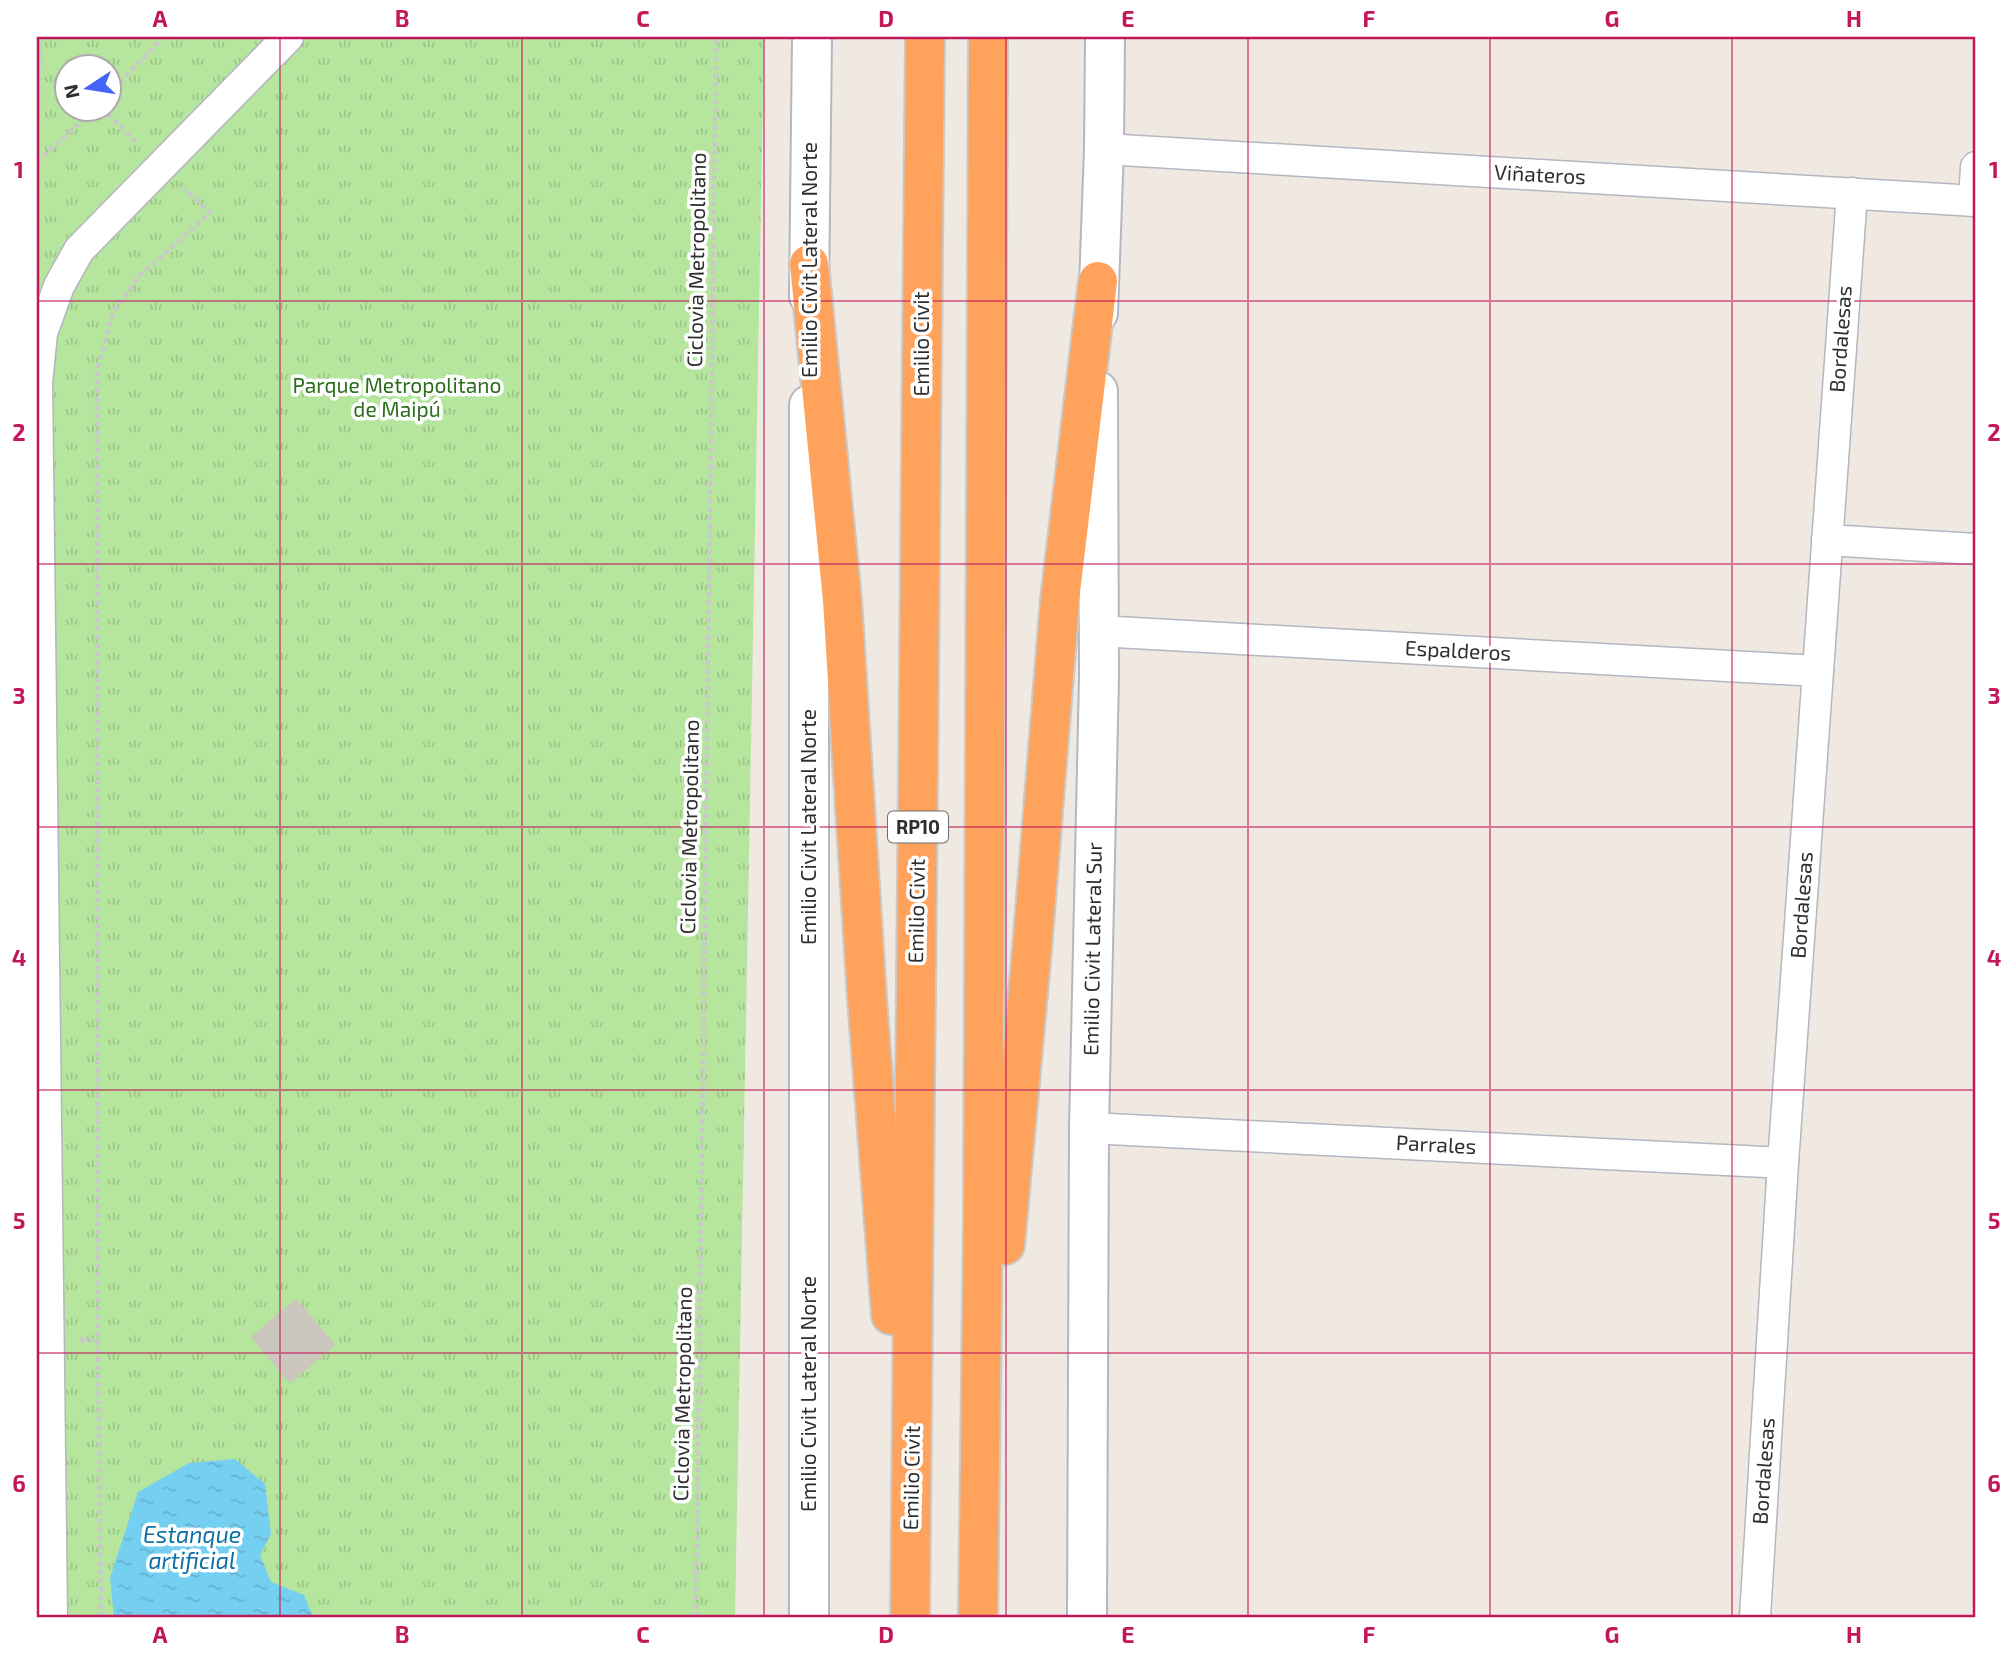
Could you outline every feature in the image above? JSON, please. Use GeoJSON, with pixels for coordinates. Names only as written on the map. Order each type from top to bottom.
{"type":"FeatureCollection","features":[{"type":"Feature","properties":{"kind":"highway","name":"Emilio Civit"},"geometry":{"type":"LineString","coordinates":[[911,1600],[925,37]]}},
{"type":"Feature","properties":{"kind":"highway"},"geometry":{"type":"LineString","coordinates":[[978,1617],[983,1162],[988,37]]}},
{"type":"Feature","properties":{"kind":"highway"},"geometry":{"type":"LineString","coordinates":[[809,264],[842,600],[867,998],[911,1600]]}},
{"type":"Feature","properties":{"kind":"highway"},"geometry":{"type":"LineString","coordinates":[[979,1522],[1032,949],[1060,600],[1098,281]]}},
{"type":"Feature","properties":{"kind":"street"},"geometry":{"type":"LineString","coordinates":[[52,1617],[37,383],[42,333],[59,286],[79,250],[288,37]]}},
{"type":"Feature","properties":{"kind":"street","name":"Emilio Civit Lateral Norte"},"geometry":{"type":"LineString","coordinates":[[809,1617],[811,37]]}},
{"type":"Feature","properties":{"kind":"street","name":"Emilio Civit Lateral Sur"},"geometry":{"type":"LineString","coordinates":[[1087,1617],[1089,1128],[1098,631],[1098,281],[1104,149],[1105,37]]}},
{"type":"Feature","properties":{"kind":"street","name":"Viñateros"},"geometry":{"type":"LineString","coordinates":[[1104,149],[1975,201]]}},
{"type":"Feature","properties":{"kind":"street"},"geometry":{"type":"LineString","coordinates":[[1975,201],[1976,167]]}},
{"type":"Feature","properties":{"kind":"street","name":"Bordalesas"},"geometry":{"type":"LineString","coordinates":[[1755,1617],[1783,1163],[1852,193]]}},
{"type":"Feature","properties":{"kind":"street"},"geometry":{"type":"LineString","coordinates":[[1826,540],[1976,549]]}},
{"type":"Feature","properties":{"kind":"street","name":"Espalderos"},"geometry":{"type":"LineString","coordinates":[[1098,631],[1818,671]]}},
{"type":"Feature","properties":{"kind":"street","name":"Parrales"},"geometry":{"type":"LineString","coordinates":[[1089,1128],[1783,1163]]}},
{"type":"Feature","properties":{"kind":"path"},"geometry":{"type":"LineString","coordinates":[[37,160],[40,37]]}},
{"type":"Feature","properties":{"kind":"path"},"geometry":{"type":"LineString","coordinates":[[122,80],[163,37]]}},
{"type":"Feature","properties":{"kind":"path","name":"Ciclovia Metropolitano"},"geometry":{"type":"LineString","coordinates":[[696,1617],[716,37]]}},
{"type":"Feature","properties":{"kind":"path"},"geometry":{"type":"LineString","coordinates":[[37,160],[79,122]]}},
{"type":"Feature","properties":{"kind":"path"},"geometry":{"type":"LineString","coordinates":[[101,1617],[98,1340],[97,369],[113,313],[139,276],[210,214],[116,122]]}},
{"type":"Feature","properties":{"kind":"green space","name":"Parque Metropolitano de Maipú"},"geometry":{"type":"Polygon","coordinates":[[[37,37],[764,37],[735,1617],[37,1617],[37,37]]]}},
{"type":"Feature","properties":{"kind":"water","name":"Estanque artificial"},"geometry":{"type":"Polygon","coordinates":[[[235,1459],[265,1484],[271,1534],[260,1555],[271,1582],[304,1595],[313,1617],[114,1617],[110,1578],[138,1492],[189,1463],[235,1459]]]}},
{"type":"Feature","properties":{"kind":"building"},"geometry":{"type":"Polygon","coordinates":[[[296,1300],[334,1345],[290,1382],[252,1337],[296,1300]]]}}]}
